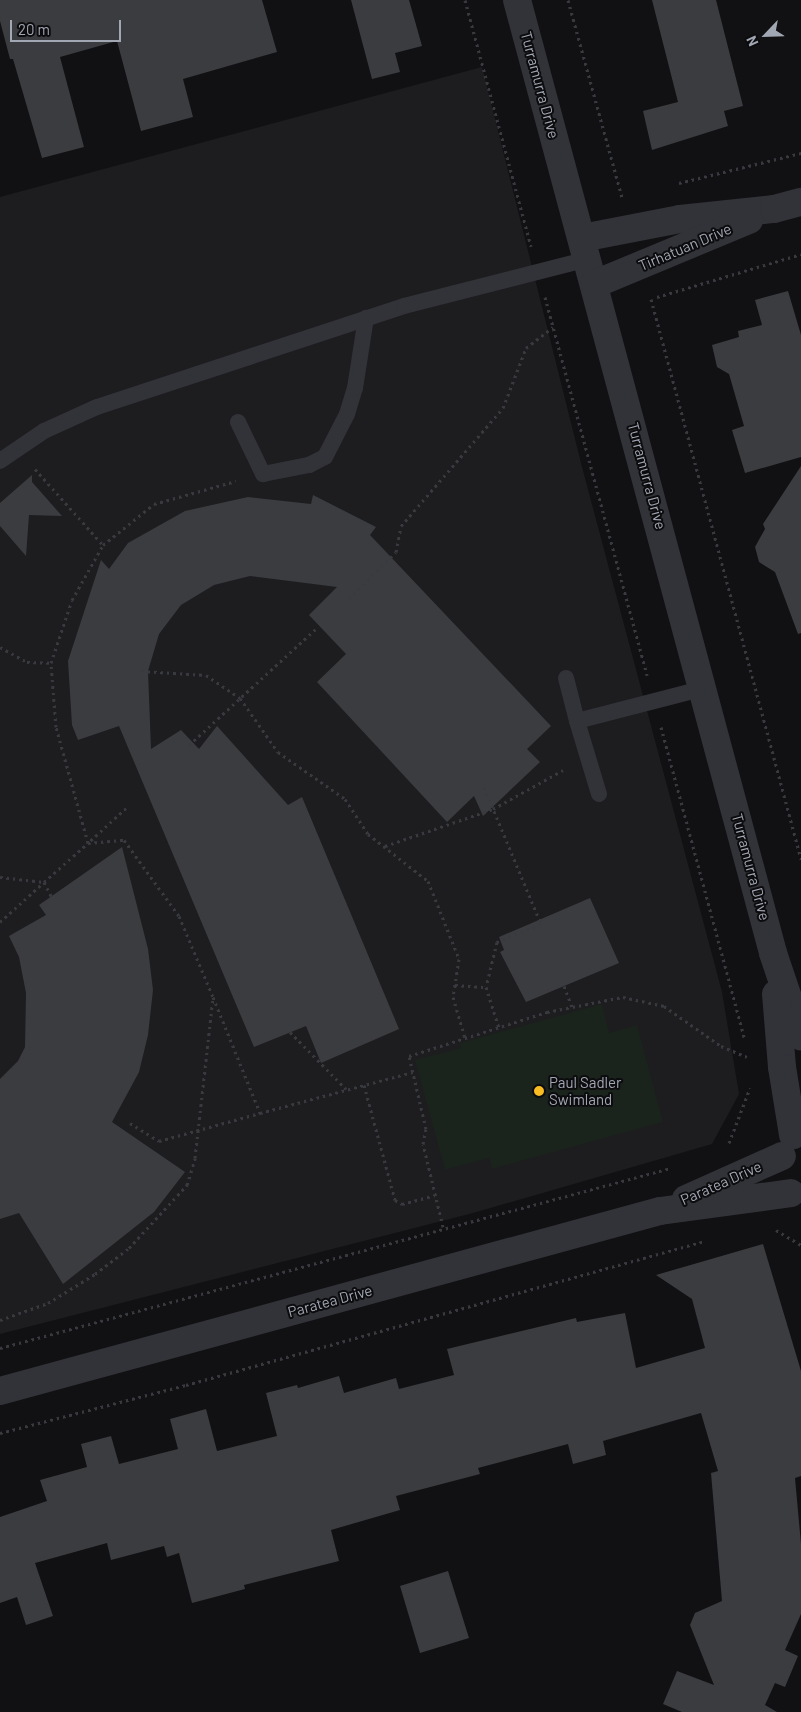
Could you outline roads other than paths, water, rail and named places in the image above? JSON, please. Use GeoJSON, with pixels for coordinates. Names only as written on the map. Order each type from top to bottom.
{"type":"FeatureCollection","features":[{"type":"Feature","properties":{"kind":"street","name":"Turramurra Drive"},"geometry":{"type":"LineString","coordinates":[[517,0],[705,688],[774,953],[801,1036]]}},
{"type":"Feature","properties":{"kind":"street","name":"Tirhatuan Drive"},"geometry":{"type":"LineString","coordinates":[[588,260],[801,202]]}},
{"type":"Feature","properties":{"kind":"street","name":"Tirhatuan Drive"},"geometry":{"type":"LineString","coordinates":[[588,260],[680,219],[774,209]]}},
{"type":"Feature","properties":{"kind":"street","name":"Turramurra Drive"},"geometry":{"type":"LineString","coordinates":[[774,953],[782,1067],[792,1140],[784,1181],[796,1197]]}},
{"type":"Feature","properties":{"kind":"street","name":"Paratea Drive"},"geometry":{"type":"LineString","coordinates":[[660,1211],[792,1140]]}},
{"type":"Feature","properties":{"kind":"street","name":"Paratea Drive"},"geometry":{"type":"LineString","coordinates":[[0,1391],[660,1211],[796,1197]]}},
{"type":"Feature","properties":{"kind":"lane"},"geometry":{"type":"LineString","coordinates":[[0,462],[44,431],[97,406],[366,318],[538,271],[588,260]]}},
{"type":"Feature","properties":{"kind":"lane"},"geometry":{"type":"LineString","coordinates":[[238,422],[264,474],[318,461],[330,450],[341,431],[355,388],[366,318]]}},
{"type":"Feature","properties":{"kind":"lane"},"geometry":{"type":"LineString","coordinates":[[566,678],[599,794]]}},
{"type":"Feature","properties":{"kind":"lane"},"geometry":{"type":"LineString","coordinates":[[577,721],[705,688]]}},
{"type":"Feature","properties":{"kind":"place","name":"Paul Sadler Swimland"},"geometry":{"type":"Point","coordinates":[539,1091]}}]}
